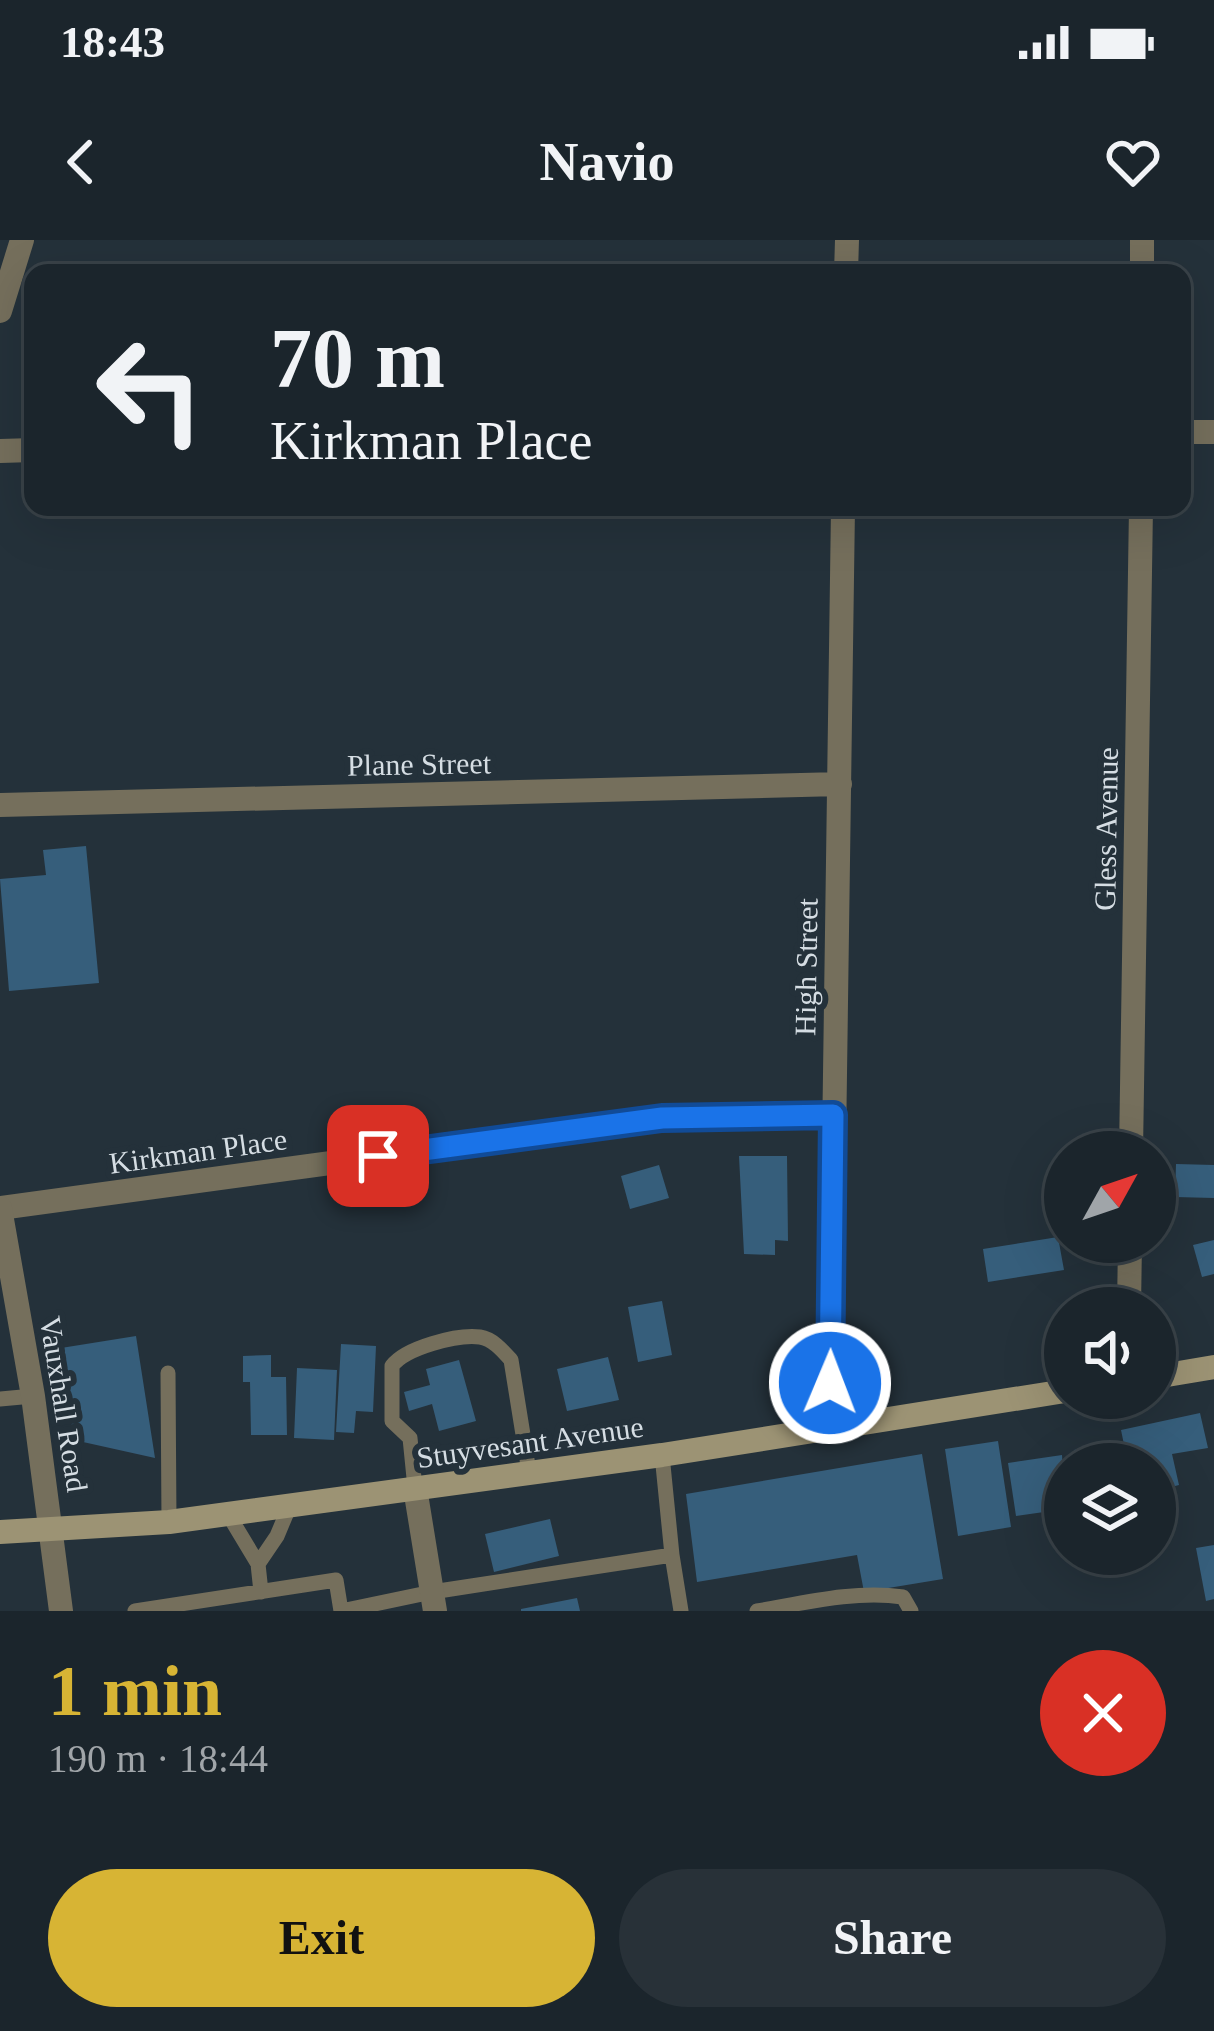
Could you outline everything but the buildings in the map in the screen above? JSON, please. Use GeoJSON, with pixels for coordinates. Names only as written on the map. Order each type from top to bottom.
{"type":"FeatureCollection","features":[{"type":"Feature","properties":{"kind":"main road"},"geometry":{"type":"LineString","coordinates":[[1176,1373],[1214,1367]]}},
{"type":"Feature","properties":{"kind":"main road","name":"Stuyvesant Avenue"},"geometry":{"type":"LineString","coordinates":[[0,1532],[169,1522],[662,1455],[1044,1394]]}},
{"type":"Feature","properties":{"kind":"street"},"geometry":{"type":"LineString","coordinates":[[0,311],[22,240]]}},
{"type":"Feature","properties":{"kind":"street","name":"High Street"},"geometry":{"type":"LineString","coordinates":[[830,1428],[843,516]]}},
{"type":"Feature","properties":{"kind":"street","name":"Gless Avenue"},"geometry":{"type":"LineString","coordinates":[[1131,1131],[1141,516]]}},
{"type":"Feature","properties":{"kind":"street","name":"Plane Street"},"geometry":{"type":"LineString","coordinates":[[0,806],[840,784]]}},
{"type":"Feature","properties":{"kind":"street","name":"Kirkman Place"},"geometry":{"type":"LineString","coordinates":[[0,1208],[662,1118],[833,1115]]}},
{"type":"Feature","properties":{"kind":"street","name":"Vauxhall Road"},"geometry":{"type":"LineString","coordinates":[[0,1208],[53,1528],[61,1611]]}},
{"type":"Feature","properties":{"kind":"street"},"geometry":{"type":"LineString","coordinates":[[415,1488],[434,1602]]}},
{"type":"Feature","properties":{"kind":"lane"},"geometry":{"type":"LineString","coordinates":[[415,1488],[410,1438],[392,1421],[392,1366],[410,1349],[481,1337],[511,1360],[529,1472]]}},
{"type":"Feature","properties":{"kind":"lane"},"geometry":{"type":"LineString","coordinates":[[168,1372],[169,1522]]}},
{"type":"Feature","properties":{"kind":"lane"},"geometry":{"type":"LineString","coordinates":[[0,1400],[33,1396]]}},
{"type":"Feature","properties":{"kind":"lane"},"geometry":{"type":"LineString","coordinates":[[662,1455],[681,1611]]}},
{"type":"Feature","properties":{"kind":"lane"},"geometry":{"type":"LineString","coordinates":[[258,1564],[278,1536],[290,1505]]}},
{"type":"Feature","properties":{"kind":"lane"},"geometry":{"type":"LineString","coordinates":[[228,1514],[258,1564],[261,1592]]}},
{"type":"Feature","properties":{"kind":"lane"},"geometry":{"type":"LineString","coordinates":[[135,1611],[336,1580],[341,1611],[434,1602],[672,1555]]}},
{"type":"Feature","properties":{"kind":"lane"},"geometry":{"type":"LineString","coordinates":[[757,1611],[889,1594],[903,1597],[911,1611]]}},
{"type":"Feature","properties":{"kind":"route"},"geometry":{"type":"LineString","coordinates":[[378,1156],[662,1118],[833,1115],[830,1383]]}}]}
